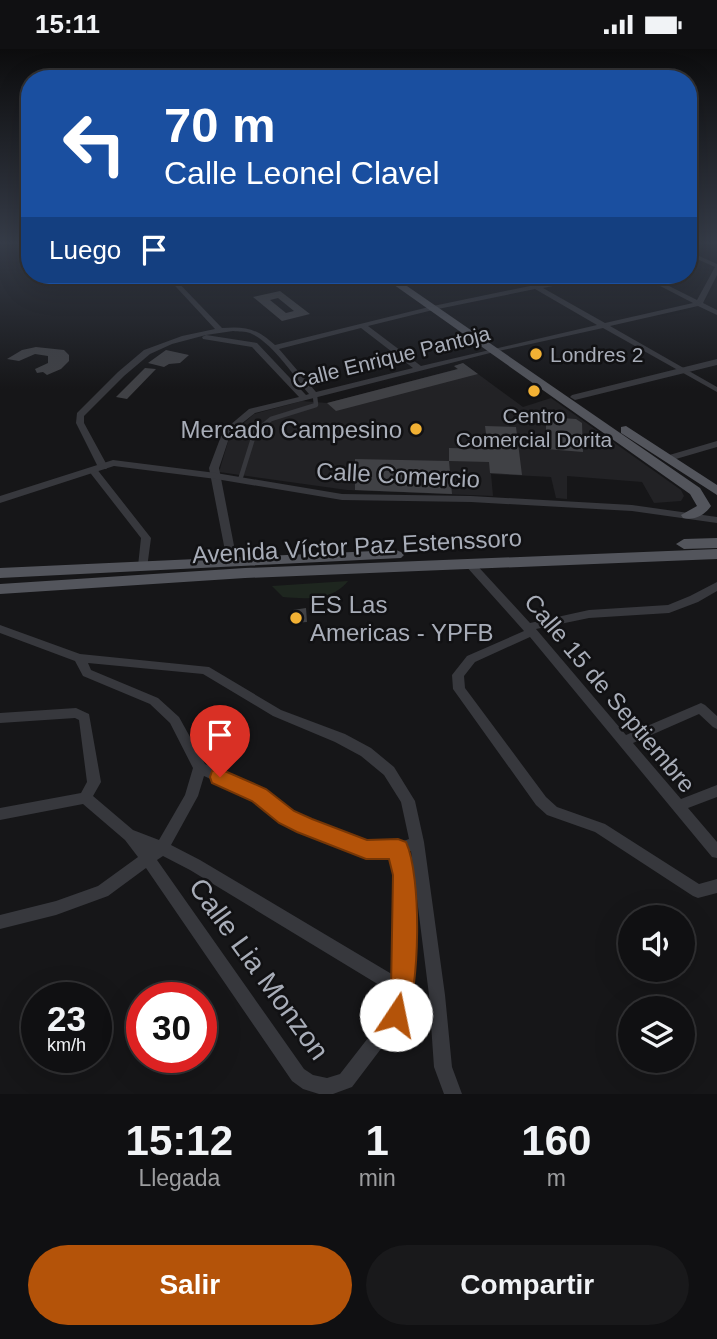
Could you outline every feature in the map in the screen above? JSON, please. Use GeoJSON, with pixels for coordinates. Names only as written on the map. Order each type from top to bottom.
{"type":"FeatureCollection","features":[{"type":"Feature","properties":{"kind":"main road"},"geometry":{"type":"LineString","coordinates":[[411,291],[499,349],[702,499],[704,506],[700,511],[688,515]]}},
{"type":"Feature","properties":{"kind":"main road"},"geometry":{"type":"LineString","coordinates":[[418,291],[438,307]]}},
{"type":"Feature","properties":{"kind":"main road"},"geometry":{"type":"LineString","coordinates":[[499,349],[717,491]]}},
{"type":"Feature","properties":{"kind":"main road"},"geometry":{"type":"LineString","coordinates":[[601,424],[617,430],[717,501]]}},
{"type":"Feature","properties":{"kind":"main road","name":"Avenida Víctor Paz Estenssoro"},"geometry":{"type":"LineString","coordinates":[[0,573],[232,561],[717,543]]}},
{"type":"Feature","properties":{"kind":"main road","name":"Avenida Víctor Paz Estenssoro"},"geometry":{"type":"LineString","coordinates":[[0,589],[245,573],[717,554]]}},
{"type":"Feature","properties":{"kind":"street"},"geometry":{"type":"LineString","coordinates":[[183,291],[220,330]]}},
{"type":"Feature","properties":{"kind":"street"},"geometry":{"type":"LineString","coordinates":[[273,348],[438,307],[517,291]]}},
{"type":"Feature","properties":{"kind":"street"},"geometry":{"type":"LineString","coordinates":[[542,291],[717,390]]}},
{"type":"Feature","properties":{"kind":"street"},"geometry":{"type":"LineString","coordinates":[[673,291],[717,313]]}},
{"type":"Feature","properties":{"kind":"street"},"geometry":{"type":"LineString","coordinates":[[699,304],[706,291]]}},
{"type":"Feature","properties":{"kind":"street","name":"Calle Enrique Pantoja"},"geometry":{"type":"LineString","coordinates":[[216,476],[214,468],[227,431],[252,411],[418,368],[699,304]]}},
{"type":"Feature","properties":{"kind":"street"},"geometry":{"type":"LineString","coordinates":[[362,325],[418,368]]}},
{"type":"Feature","properties":{"kind":"street"},"geometry":{"type":"LineString","coordinates":[[143,566],[146,538],[98,468],[80,423],[80,415],[146,353],[170,342],[220,330],[248,330],[257,334],[315,395]]}},
{"type":"Feature","properties":{"kind":"street"},"geometry":{"type":"LineString","coordinates":[[192,338],[221,338],[254,345],[261,349],[303,396]]}},
{"type":"Feature","properties":{"kind":"street"},"geometry":{"type":"LineString","coordinates":[[575,397],[717,362]]}},
{"type":"Feature","properties":{"kind":"street"},"geometry":{"type":"LineString","coordinates":[[669,458],[717,444]]}},
{"type":"Feature","properties":{"kind":"street","name":"Calle Comercio"},"geometry":{"type":"LineString","coordinates":[[0,500],[113,463],[216,476],[342,497],[632,508],[717,520]]}},
{"type":"Feature","properties":{"kind":"street"},"geometry":{"type":"LineString","coordinates":[[216,476],[232,561]]}},
{"type":"Feature","properties":{"kind":"street","name":"Calle 15 de Septiembre"},"geometry":{"type":"LineString","coordinates":[[469,563],[530,630],[717,852]]}},
{"type":"Feature","properties":{"kind":"street"},"geometry":{"type":"LineString","coordinates":[[717,586],[669,609],[589,614],[530,630],[471,659],[458,675],[459,688],[541,801],[552,811],[600,828],[698,891],[717,886]]}},
{"type":"Feature","properties":{"kind":"street"},"geometry":{"type":"LineString","coordinates":[[0,629],[79,658],[205,670],[276,713],[341,738],[366,752],[389,771],[408,801],[436,983],[443,1067],[453,1094]]}},
{"type":"Feature","properties":{"kind":"street"},"geometry":{"type":"LineString","coordinates":[[79,658],[87,673],[154,701],[175,720],[200,768],[259,795],[287,817],[366,850],[398,849],[416,842]]}},
{"type":"Feature","properties":{"kind":"street"},"geometry":{"type":"LineString","coordinates":[[624,741],[701,708],[717,724]]}},
{"type":"Feature","properties":{"kind":"street"},"geometry":{"type":"LineString","coordinates":[[0,718],[76,713],[85,717],[94,782],[85,797],[0,814]]}},
{"type":"Feature","properties":{"kind":"street"},"geometry":{"type":"LineString","coordinates":[[0,922],[56,908],[103,891],[155,853],[191,796],[200,768]]}},
{"type":"Feature","properties":{"kind":"street"},"geometry":{"type":"LineString","coordinates":[[678,806],[717,791]]}},
{"type":"Feature","properties":{"kind":"street","name":"Calle Lia Monzon"},"geometry":{"type":"LineString","coordinates":[[85,797],[130,836],[155,853],[298,1075],[309,1083],[327,1087],[346,1081],[396,1015],[403,990],[404,875],[398,849]]}},
{"type":"Feature","properties":{"kind":"street"},"geometry":{"type":"LineString","coordinates":[[155,853],[328,943],[403,990]]}},
{"type":"Feature","properties":{"kind":"lane"},"geometry":{"type":"LineString","coordinates":[[240,480],[255,432],[271,419],[316,405],[315,395]]}},
{"type":"Feature","properties":{"kind":"shaded area","name":"Mercado Campesino"},"geometry":{"type":"Polygon","coordinates":[[[463,363],[523,407],[551,398],[681,490],[684,496],[681,501],[654,503],[642,482],[567,476],[567,499],[556,498],[551,477],[491,474],[493,496],[347,490],[219,472],[230,435],[254,414],[302,401],[327,403],[457,369],[454,366],[463,363]]]}},
{"type":"Feature","properties":{"kind":"shaded area"},"geometry":{"type":"Polygon","coordinates":[[[348,581],[334,592],[309,598],[283,597],[272,586],[348,581]]]}},
{"type":"Feature","properties":{"kind":"building"},"geometry":{"type":"Polygon","coordinates":[[[280,291],[310,314],[282,321],[253,297],[280,291]],[[278,298],[270,300],[286,313],[294,311],[278,298]]]}},
{"type":"Feature","properties":{"kind":"building"},"geometry":{"type":"Polygon","coordinates":[[[36,347],[64,350],[69,355],[69,361],[61,369],[47,375],[43,372],[37,373],[35,369],[48,363],[48,356],[35,354],[19,361],[7,359],[22,350],[36,347]]]}},
{"type":"Feature","properties":{"kind":"building"},"geometry":{"type":"Polygon","coordinates":[[[166,350],[189,355],[180,363],[164,367],[148,363],[166,350]]]}},
{"type":"Feature","properties":{"kind":"building"},"geometry":{"type":"Polygon","coordinates":[[[463,363],[478,374],[336,411],[327,403],[458,369],[454,366],[463,363]]]}},
{"type":"Feature","properties":{"kind":"building"},"geometry":{"type":"Polygon","coordinates":[[[145,368],[156,369],[127,399],[116,397],[145,368]]]}},
{"type":"Feature","properties":{"kind":"building"},"geometry":{"type":"Polygon","coordinates":[[[546,417],[576,419],[582,423],[583,452],[546,449],[546,417]]]}},
{"type":"Feature","properties":{"kind":"building"},"geometry":{"type":"Polygon","coordinates":[[[485,426],[516,427],[522,475],[490,473],[489,462],[449,461],[449,448],[488,449],[485,426]]]}},
{"type":"Feature","properties":{"kind":"building"},"geometry":{"type":"Polygon","coordinates":[[[355,459],[449,461],[452,494],[355,490],[355,459]]]}},
{"type":"Feature","properties":{"kind":"building"},"geometry":{"type":"Polygon","coordinates":[[[306,608],[307,622],[294,623],[293,610],[306,608]]]}},
{"type":"Feature","properties":{"kind":"place","name":"Londres 2"},"geometry":{"type":"Point","coordinates":[536,354]}},
{"type":"Feature","properties":{"kind":"place","name":"Centro Comercial Dorita"},"geometry":{"type":"Point","coordinates":[534,391]}},
{"type":"Feature","properties":{"kind":"place","name":"Mercado Campesino"},"geometry":{"type":"Point","coordinates":[416,429]}},
{"type":"Feature","properties":{"kind":"place","name":"ES Las Americas - YPFB"},"geometry":{"type":"Point","coordinates":[296,618]}},
{"type":"Feature","properties":{"kind":"route"},"geometry":{"type":"LineString","coordinates":[[220,777],[259,795],[287,817],[305,826],[366,850],[398,849],[404,875],[403,990],[396,1015]]}}]}
